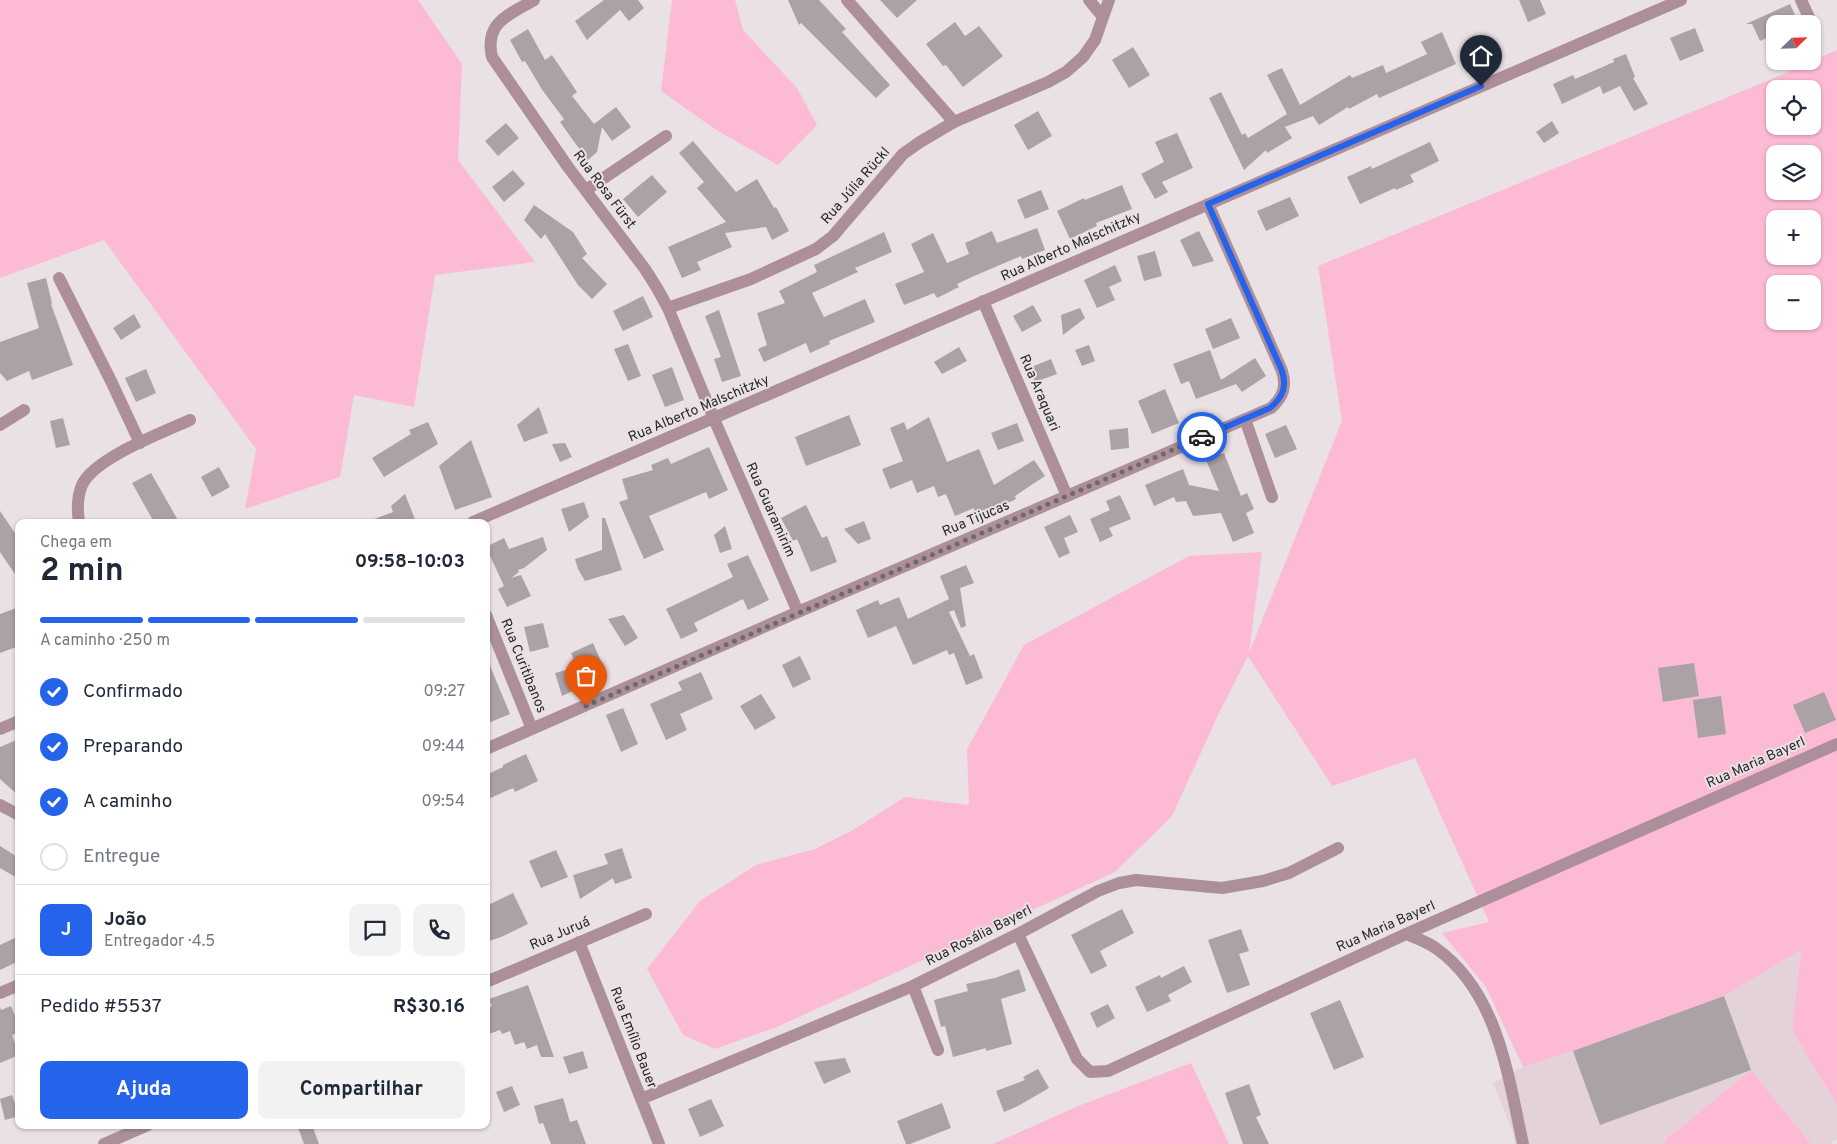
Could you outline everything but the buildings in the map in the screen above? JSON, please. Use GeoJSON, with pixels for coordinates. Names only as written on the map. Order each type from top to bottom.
{"type":"FeatureCollection","features":[{"type":"Feature","properties":{"kind":"street","name":"Rua Rosa Fürst"},"geometry":{"type":"LineString","coordinates":[[534,0],[502,19],[492,31],[488,43],[492,57],[586,190],[645,269],[668,308],[714,419]]}},
{"type":"Feature","properties":{"kind":"street"},"geometry":{"type":"LineString","coordinates":[[847,0],[954,122]]}},
{"type":"Feature","properties":{"kind":"street"},"geometry":{"type":"LineString","coordinates":[[1089,0],[1104,17]]}},
{"type":"Feature","properties":{"kind":"street","name":"Rua Júlia Rückl"},"geometry":{"type":"LineString","coordinates":[[668,308],[751,279],[816,249],[833,236],[903,154],[954,122],[1048,82],[1066,72],[1084,57],[1095,40],[1109,0]]}},
{"type":"Feature","properties":{"kind":"street","name":"Rua Alberto Malschitzky"},"geometry":{"type":"LineString","coordinates":[[480,519],[1681,0]]}},
{"type":"Feature","properties":{"kind":"street"},"geometry":{"type":"LineString","coordinates":[[1802,0],[1808,15]]}},
{"type":"Feature","properties":{"kind":"street"},"geometry":{"type":"LineString","coordinates":[[586,190],[666,136]]}},
{"type":"Feature","properties":{"kind":"street","name":"Rua Tijucas"},"geometry":{"type":"LineString","coordinates":[[490,747],[1270,408],[1279,401],[1284,391],[1285,382],[1282,371],[1208,204]]}},
{"type":"Feature","properties":{"kind":"street"},"geometry":{"type":"LineString","coordinates":[[59,278],[108,373],[140,443]]}},
{"type":"Feature","properties":{"kind":"street","name":"Rua Araquari"},"geometry":{"type":"LineString","coordinates":[[983,301],[1067,496]]}},
{"type":"Feature","properties":{"kind":"street"},"geometry":{"type":"LineString","coordinates":[[0,424],[24,410]]}},
{"type":"Feature","properties":{"kind":"street","name":"Rua Guaramirim"},"geometry":{"type":"LineString","coordinates":[[714,419],[798,612]]}},
{"type":"Feature","properties":{"kind":"street"},"geometry":{"type":"LineString","coordinates":[[1245,419],[1272,497]]}},
{"type":"Feature","properties":{"kind":"street"},"geometry":{"type":"LineString","coordinates":[[79,519],[77,500],[83,483],[96,468],[140,443],[190,420]]}},
{"type":"Feature","properties":{"kind":"street","name":"Rua Curitibanos"},"geometry":{"type":"LineString","coordinates":[[490,625],[532,729]]}},
{"type":"Feature","properties":{"kind":"street"},"geometry":{"type":"LineString","coordinates":[[0,729],[15,723]]}},
{"type":"Feature","properties":{"kind":"street","name":"Rua Maria Bayerl"},"geometry":{"type":"LineString","coordinates":[[1018,934],[1077,1059],[1090,1072],[1108,1071],[1406,934],[1837,744]]}},
{"type":"Feature","properties":{"kind":"street"},"geometry":{"type":"LineString","coordinates":[[0,805],[15,813]]}},
{"type":"Feature","properties":{"kind":"street","name":"Rua Rosália Bayerl"},"geometry":{"type":"LineString","coordinates":[[641,1099],[913,986],[1018,934],[1098,891],[1119,883],[1136,880],[1222,888],[1263,881],[1289,873],[1338,848]]}},
{"type":"Feature","properties":{"kind":"street","name":"Rua Juruá"},"geometry":{"type":"LineString","coordinates":[[490,980],[646,914]]}},
{"type":"Feature","properties":{"kind":"street"},"geometry":{"type":"LineString","coordinates":[[1406,934],[1435,947],[1450,959],[1473,986],[1487,1011],[1502,1050],[1523,1144]]}},
{"type":"Feature","properties":{"kind":"street","name":"Rua Emílio Bauer"},"geometry":{"type":"LineString","coordinates":[[579,942],[659,1144]]}},
{"type":"Feature","properties":{"kind":"street"},"geometry":{"type":"LineString","coordinates":[[913,986],[938,1050]]}},
{"type":"Feature","properties":{"kind":"street"},"geometry":{"type":"LineString","coordinates":[[0,993],[15,987]]}},
{"type":"Feature","properties":{"kind":"street"},"geometry":{"type":"LineString","coordinates":[[104,1144],[139,1129]]}},
{"type":"Feature","properties":{"kind":"shaded area"},"geometry":{"type":"Polygon","coordinates":[[[0,0],[418,0],[462,64],[458,160],[535,262],[435,275],[414,407],[354,395],[340,477],[245,509],[256,449],[104,240],[0,278],[0,0]]]}},
{"type":"Feature","properties":{"kind":"shaded area"},"geometry":{"type":"Polygon","coordinates":[[[672,0],[735,0],[743,30],[797,88],[817,125],[778,165],[716,130],[661,91],[672,0]]]}},
{"type":"Feature","properties":{"kind":"shaded area"},"geometry":{"type":"Polygon","coordinates":[[[1837,50],[1837,1105],[1792,1031],[1801,950],[1724,996],[1573,1051],[1523,1067],[1486,987],[1442,933],[1489,922],[1415,758],[1332,786],[1248,656],[1219,713],[1172,816],[1115,872],[777,1027],[715,1049],[683,1035],[647,969],[700,901],[756,865],[815,849],[853,830],[905,797],[969,805],[967,749],[1024,645],[1189,556],[1262,552],[1249,653],[1342,421],[1318,266],[1766,81],[1766,135],[1821,135],[1821,80],[1769,80],[1792,70],[1821,70],[1821,57],[1837,50]]]}},
{"type":"Feature","properties":{"kind":"shaded area"},"geometry":{"type":"Polygon","coordinates":[[[1801,950],[1792,1031],[1837,1105],[1837,1139],[1830,1144],[1811,1144],[1751,1070],[1665,1140],[1665,1144],[1515,1144],[1512,1130],[1493,1083],[1523,1067],[1573,1051],[1724,996],[1801,950]]]}},
{"type":"Feature","properties":{"kind":"shaded area"},"geometry":{"type":"Polygon","coordinates":[[[1191,1063],[1229,1144],[993,1144],[1081,1105],[1191,1063]]]}},
{"type":"Feature","properties":{"kind":"shaded area"},"geometry":{"type":"Polygon","coordinates":[[[1751,1070],[1811,1144],[1665,1144],[1665,1140],[1751,1070]]]}},
{"type":"Feature","properties":{"kind":"way so far"},"geometry":{"type":"LineString","coordinates":[[586,706],[1202,437]]}},
{"type":"Feature","properties":{"kind":"route"},"geometry":{"type":"LineString","coordinates":[[1202,437],[1270,408],[1279,401],[1284,391],[1285,382],[1282,371],[1208,204],[1481,86]]}}]}
